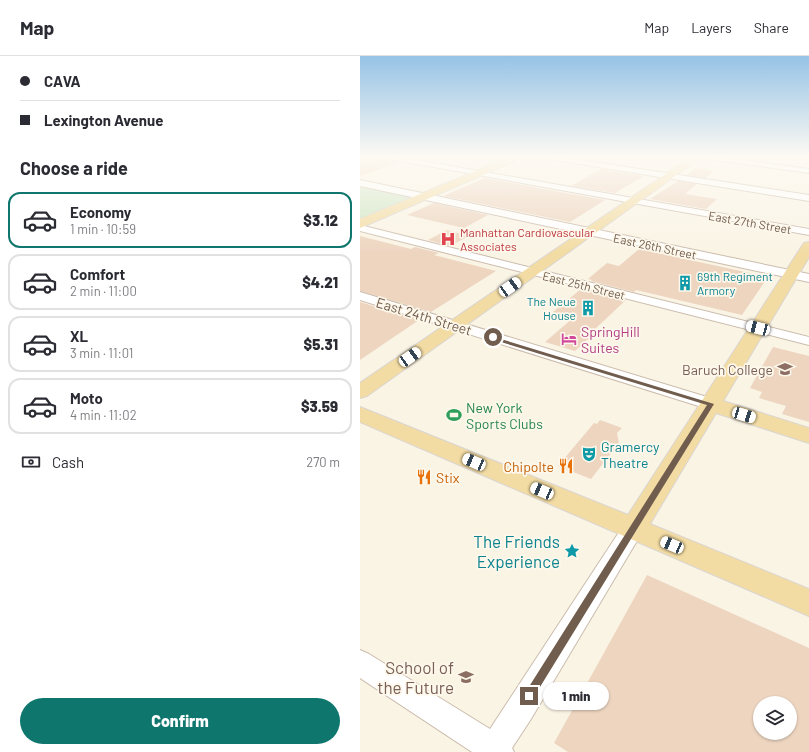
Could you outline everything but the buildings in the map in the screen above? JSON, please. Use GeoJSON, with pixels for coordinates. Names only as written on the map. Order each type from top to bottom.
{"type":"FeatureCollection","features":[{"type":"Feature","properties":{"kind":"main road"},"geometry":{"type":"LineString","coordinates":[[360,224],[443,188]]}},
{"type":"Feature","properties":{"kind":"main road"},"geometry":{"type":"LineString","coordinates":[[524,270],[575,229],[636,188]]}},
{"type":"Feature","properties":{"kind":"main road"},"geometry":{"type":"LineString","coordinates":[[360,375],[447,323],[524,270],[589,232],[652,188]]}},
{"type":"Feature","properties":{"kind":"main road"},"geometry":{"type":"LineString","coordinates":[[633,529],[809,246]]}},
{"type":"Feature","properties":{"kind":"main road"},"geometry":{"type":"LineString","coordinates":[[360,392],[447,323]]}},
{"type":"Feature","properties":{"kind":"main road","name":"East 24th Street"},"geometry":{"type":"LineString","coordinates":[[711,404],[809,436]]}},
{"type":"Feature","properties":{"kind":"main road"},"geometry":{"type":"LineString","coordinates":[[360,414],[809,603]]}},
{"type":"Feature","properties":{"kind":"street","name":"East 26th Street"},"geometry":{"type":"LineString","coordinates":[[382,188],[809,278]]}},
{"type":"Feature","properties":{"kind":"street","name":"East 27th Street"},"geometry":{"type":"LineString","coordinates":[[567,188],[809,232]]}},
{"type":"Feature","properties":{"kind":"street"},"geometry":{"type":"LineString","coordinates":[[749,188],[809,198]]}},
{"type":"Feature","properties":{"kind":"street","name":"East 25th Street"},"geometry":{"type":"LineString","coordinates":[[360,228],[809,341]]}},
{"type":"Feature","properties":{"kind":"street","name":"East 24th Street"},"geometry":{"type":"LineString","coordinates":[[360,296],[711,404]]}},
{"type":"Feature","properties":{"kind":"street"},"geometry":{"type":"LineString","coordinates":[[360,662],[495,751],[633,529]]}},
{"type":"Feature","properties":{"kind":"green space"},"geometry":{"type":"Polygon","coordinates":[[[360,188],[372,188],[412,197],[360,220],[360,188]]]}},
{"type":"Feature","properties":{"kind":"place","name":"Manhattan Cardiovascular Associates"},"geometry":{"type":"Point","coordinates":[448,239]}},
{"type":"Feature","properties":{"kind":"place","name":"69th Regiment Armory"},"geometry":{"type":"Point","coordinates":[685,283]}},
{"type":"Feature","properties":{"kind":"place","name":"The Neue House"},"geometry":{"type":"Point","coordinates":[588,308]}},
{"type":"Feature","properties":{"kind":"place","name":"SpringHill Suites"},"geometry":{"type":"Point","coordinates":[569,339]}},
{"type":"Feature","properties":{"kind":"place","name":"Baruch College"},"geometry":{"type":"Point","coordinates":[785,369]}},
{"type":"Feature","properties":{"kind":"place","name":"New York Sports Clubs"},"geometry":{"type":"Point","coordinates":[454,415]}},
{"type":"Feature","properties":{"kind":"place","name":"Gramercy Theatre"},"geometry":{"type":"Point","coordinates":[589,454]}},
{"type":"Feature","properties":{"kind":"place","name":"Chipolte"},"geometry":{"type":"Point","coordinates":[566,466]}},
{"type":"Feature","properties":{"kind":"place","name":"Stix"},"geometry":{"type":"Point","coordinates":[424,477]}},
{"type":"Feature","properties":{"kind":"place","name":"The Friends Experience"},"geometry":{"type":"Point","coordinates":[572,551]}},
{"type":"Feature","properties":{"kind":"place","name":"School of the Future"},"geometry":{"type":"Point","coordinates":[466,677]}},
{"type":"Feature","properties":{"kind":"route"},"geometry":{"type":"LineString","coordinates":[[493,337],[711,404],[529,696]]}}]}
